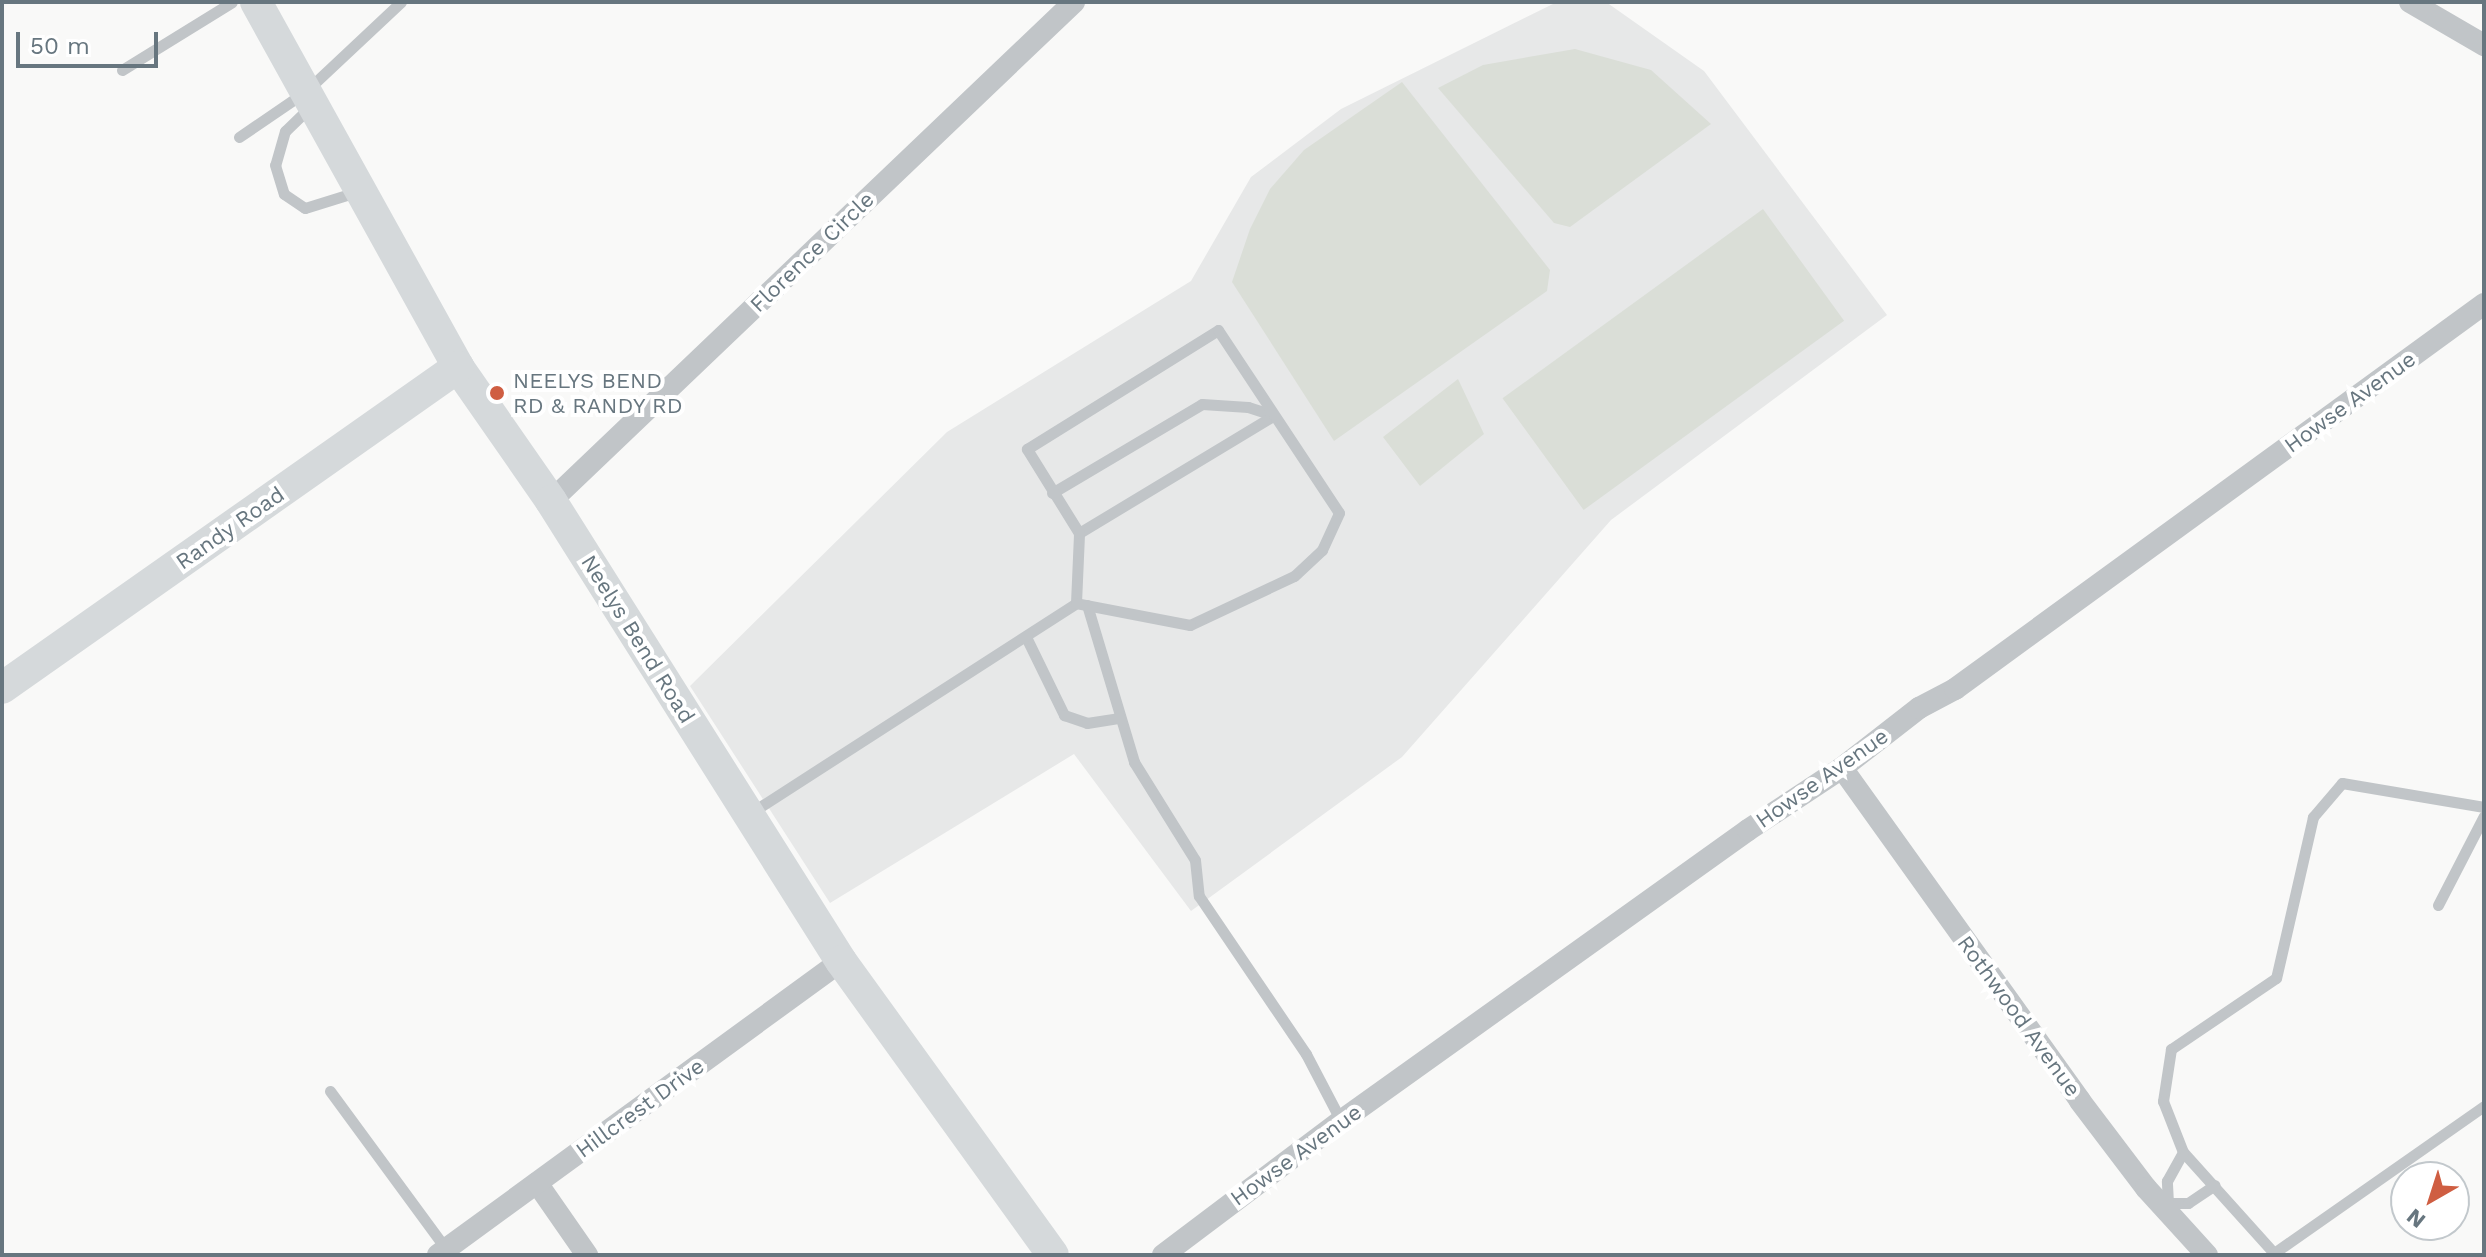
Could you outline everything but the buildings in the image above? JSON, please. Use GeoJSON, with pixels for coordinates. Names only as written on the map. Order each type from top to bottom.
{"type":"FeatureCollection","features":[{"type":"Feature","properties":{"kind":"main road","name":"Neelys Bend Road"},"geometry":{"type":"LineString","coordinates":[[256,2],[458,367],[551,501],[841,961],[1053,1255]]}},
{"type":"Feature","properties":{"kind":"main road","name":"Randy Road"},"geometry":{"type":"LineString","coordinates":[[2,688],[458,367]]}},
{"type":"Feature","properties":{"kind":"street","name":"Florence Circle"},"geometry":{"type":"LineString","coordinates":[[551,501],[1074,2]]}},
{"type":"Feature","properties":{"kind":"street"},"geometry":{"type":"LineString","coordinates":[[2410,2],[2484,45]]}},
{"type":"Feature","properties":{"kind":"street","name":"Howse Avenue"},"geometry":{"type":"LineString","coordinates":[[1163,1255],[1341,1121],[1748,830],[1842,768],[1919,708],[1955,689],[2484,304]]}},
{"type":"Feature","properties":{"kind":"street","name":"Rothwood Avenue"},"geometry":{"type":"LineString","coordinates":[[1842,768],[2080,1101],[2207,1255]]}},
{"type":"Feature","properties":{"kind":"street","name":"Hillcrest Drive"},"geometry":{"type":"LineString","coordinates":[[442,1252],[841,961]]}},
{"type":"Feature","properties":{"kind":"street"},"geometry":{"type":"LineString","coordinates":[[537,1183],[587,1255]]}},
{"type":"Feature","properties":{"kind":"lane"},"geometry":{"type":"LineString","coordinates":[[122,70],[232,2]]}},
{"type":"Feature","properties":{"kind":"lane"},"geometry":{"type":"LineString","coordinates":[[359,191],[305,208],[284,194],[275,165],[285,131],[309,98],[401,2]]}},
{"type":"Feature","properties":{"kind":"lane"},"geometry":{"type":"LineString","coordinates":[[239,137],[309,98]]}},
{"type":"Feature","properties":{"kind":"lane"},"geometry":{"type":"LineString","coordinates":[[748,814],[1082,604],[1190,625],[1294,576],[1322,550],[1339,513],[1218,330],[1027,449],[1079,533],[1082,604],[1134,762],[1195,860],[1199,896],[1306,1054],[1341,1121]]}},
{"type":"Feature","properties":{"kind":"lane"},"geometry":{"type":"LineString","coordinates":[[1052,493],[1202,404],[1248,407],[1273,416]]}},
{"type":"Feature","properties":{"kind":"lane"},"geometry":{"type":"LineString","coordinates":[[1079,533],[1273,416]]}},
{"type":"Feature","properties":{"kind":"lane"},"geometry":{"type":"LineString","coordinates":[[1026,637],[1064,715],[1087,723],[1120,718]]}},
{"type":"Feature","properties":{"kind":"lane"},"geometry":{"type":"LineString","coordinates":[[2484,807],[2342,783],[2313,817],[2276,978],[2171,1049],[2163,1101],[2183,1152],[2274,1253],[2484,1106]]}},
{"type":"Feature","properties":{"kind":"lane"},"geometry":{"type":"LineString","coordinates":[[2438,905],[2484,816]]}},
{"type":"Feature","properties":{"kind":"lane"},"geometry":{"type":"LineString","coordinates":[[330,1091],[442,1252]]}},
{"type":"Feature","properties":{"kind":"lane"},"geometry":{"type":"LineString","coordinates":[[2183,1152],[2167,1181],[2166,1207],[2188,1203],[2215,1185]]}},
{"type":"Feature","properties":{"kind":"shaded area"},"geometry":{"type":"Polygon","coordinates":[[[1557,2],[1606,2],[1704,71],[1887,315],[1611,520],[1402,757],[1191,911],[1074,754],[830,903],[690,686],[947,432],[1191,281],[1251,177],[1341,109],[1557,2]]]}},
{"type":"Feature","properties":{"kind":"shaded area"},"geometry":{"type":"Polygon","coordinates":[[[1575,49],[1651,70],[1711,124],[1570,227],[1554,223],[1438,88],[1483,65],[1575,49]]]}},
{"type":"Feature","properties":{"kind":"shaded area"},"geometry":{"type":"Polygon","coordinates":[[[1402,82],[1550,270],[1547,291],[1334,441],[1232,282],[1250,229],[1270,189],[1304,150],[1402,82]]]}},
{"type":"Feature","properties":{"kind":"shaded area"},"geometry":{"type":"Polygon","coordinates":[[[1763,209],[1844,321],[1584,510],[1502,398],[1763,209]]]}},
{"type":"Feature","properties":{"kind":"shaded area"},"geometry":{"type":"Polygon","coordinates":[[[1458,379],[1484,434],[1420,486],[1383,437],[1458,379]]]}},
{"type":"Feature","properties":{"kind":"place","name":"NEELYS BEND RD & RANDY RD"},"geometry":{"type":"Point","coordinates":[497,393]}}]}
